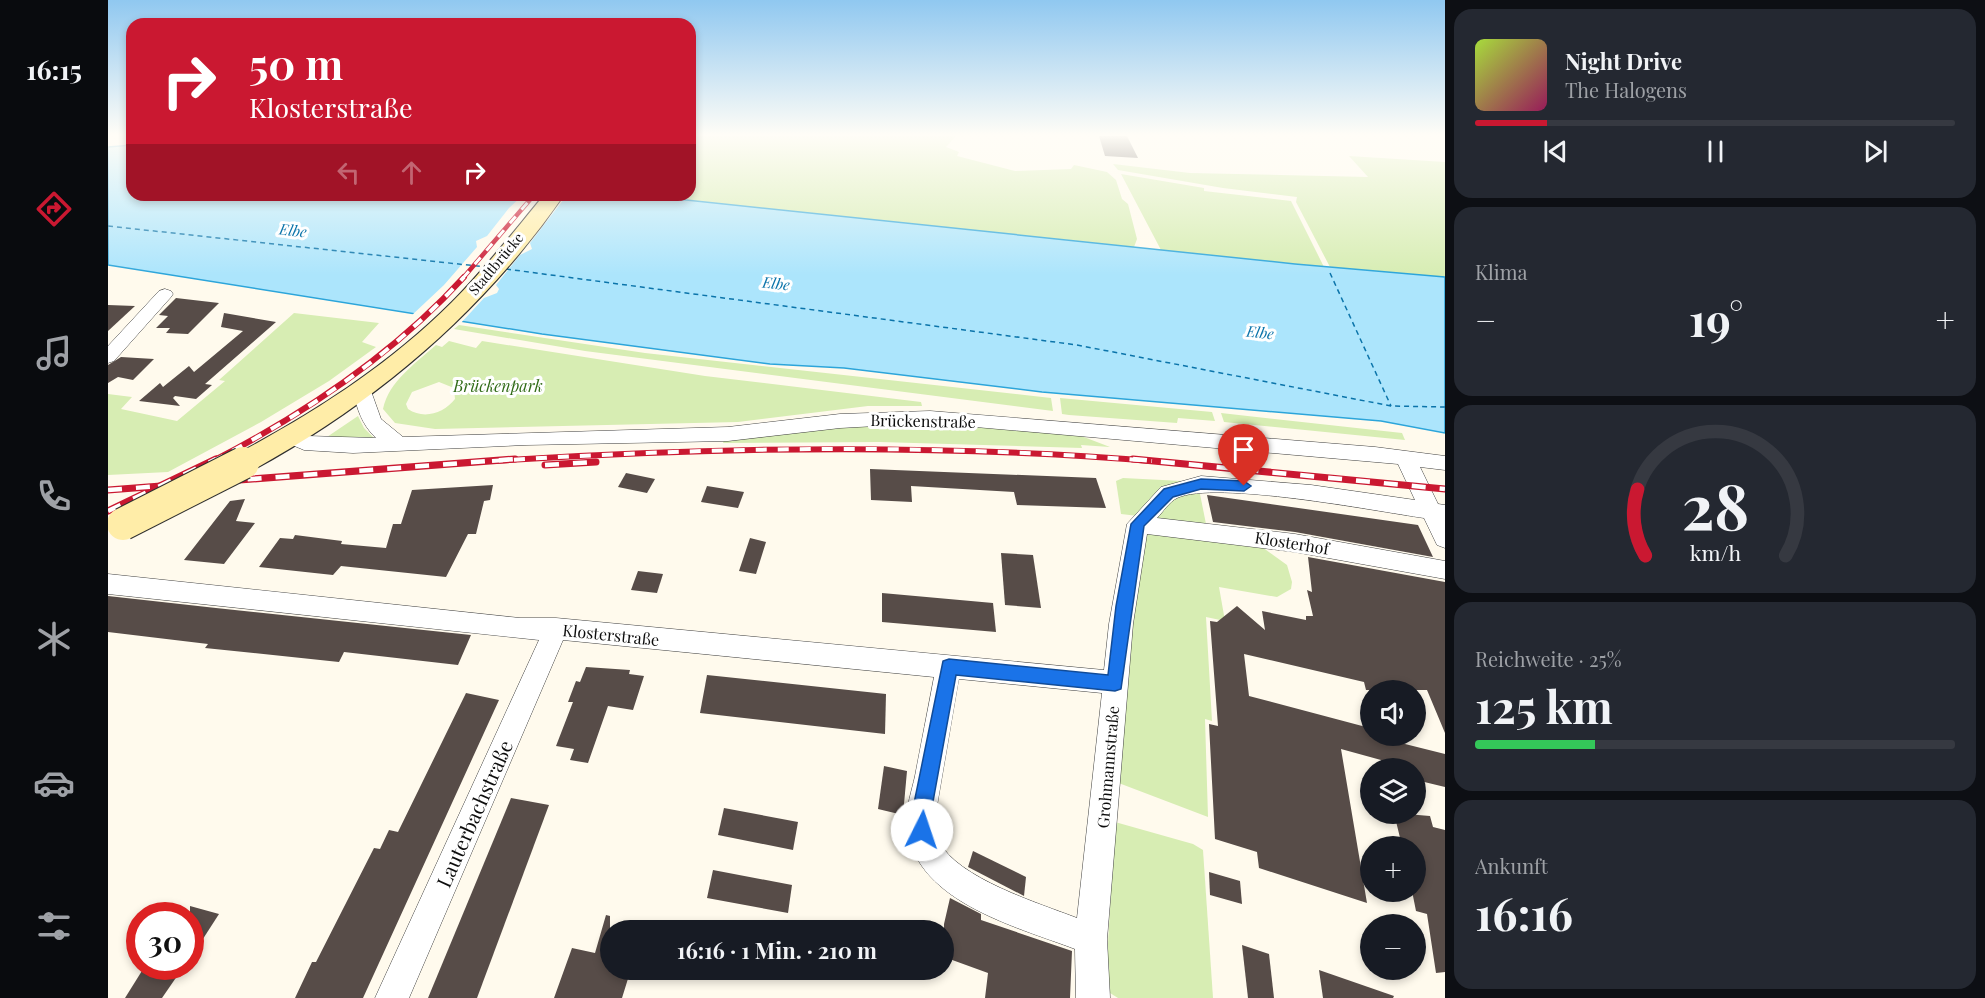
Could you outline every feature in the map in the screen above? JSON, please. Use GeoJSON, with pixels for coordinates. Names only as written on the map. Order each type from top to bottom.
{"type":"FeatureCollection","features":[{"type":"Feature","properties":{"kind":"main road","name":"Stadtbrücke"},"geometry":{"type":"LineString","coordinates":[[115,527],[292,437],[362,391],[435,330],[474,291],[549,201]]}},
{"type":"Feature","properties":{"kind":"street"},"geometry":{"type":"LineString","coordinates":[[108,357],[165,294]]}},
{"type":"Feature","properties":{"kind":"street"},"geometry":{"type":"LineString","coordinates":[[362,391],[372,424],[386,437],[401,444]]}},
{"type":"Feature","properties":{"kind":"street","name":"Brückenstraße"},"geometry":{"type":"LineString","coordinates":[[292,437],[304,443],[322,446],[728,434],[840,421],[930,417],[1375,454],[1445,463]]}},
{"type":"Feature","properties":{"kind":"street"},"geometry":{"type":"LineString","coordinates":[[1406,459],[1439,512],[1445,539]]}},
{"type":"Feature","properties":{"kind":"street"},"geometry":{"type":"LineString","coordinates":[[1138,524],[1168,493],[1201,484],[1311,493],[1439,512]]}},
{"type":"Feature","properties":{"kind":"street","name":"Klosterhof"},"geometry":{"type":"LineString","coordinates":[[1138,524],[1208,530],[1295,543],[1445,570]]}},
{"type":"Feature","properties":{"kind":"street","name":"Grohmannstraße"},"geometry":{"type":"LineString","coordinates":[[1093,998],[1091,939],[1115,683],[1123,606],[1138,524]]}},
{"type":"Feature","properties":{"kind":"street","name":"Klosterstraße"},"geometry":{"type":"LineString","coordinates":[[108,584],[520,629],[556,629],[1115,683]]}},
{"type":"Feature","properties":{"kind":"street","name":"Lauterbachstraße"},"geometry":{"type":"LineString","coordinates":[[392,998],[556,629]]}},
{"type":"Feature","properties":{"kind":"street"},"geometry":{"type":"LineString","coordinates":[[949,666],[921,818],[923,842],[933,858],[971,890],[1091,939]]}},
{"type":"Feature","properties":{"kind":"green space"},"geometry":{"type":"Polygon","coordinates":[[[696,183],[1117,183],[1122,199],[1128,204],[1137,239],[1134,247],[696,201],[696,183]]]}},
{"type":"Feature","properties":{"kind":"green space"},"geometry":{"type":"Polygon","coordinates":[[[1126,183],[1172,183],[1204,188],[1204,191],[1291,201],[1324,267],[1161,250],[1126,183]]]}},
{"type":"Feature","properties":{"kind":"green space"},"geometry":{"type":"Polygon","coordinates":[[[1191,183],[1445,183],[1445,277],[1330,267],[1296,202],[1297,197],[1191,183]]]}},
{"type":"Feature","properties":{"kind":"green space"},"geometry":{"type":"Polygon","coordinates":[[[294,313],[379,323],[362,342],[376,347],[329,381],[261,422],[168,472],[108,475],[108,394],[132,397],[121,409],[177,421],[225,381],[219,380],[294,313]]]}},
{"type":"Feature","properties":{"kind":"green space"},"geometry":{"type":"Polygon","coordinates":[[[459,325],[645,353],[1051,398],[1053,411],[585,351],[454,329],[459,325]]]}},
{"type":"Feature","properties":{"kind":"green space","name":"Brückenpark"},"geometry":{"type":"Polygon","coordinates":[[[449,341],[476,348],[482,341],[705,376],[921,402],[922,406],[868,406],[738,422],[435,429],[395,423],[383,409],[391,390],[404,374],[436,345],[442,347],[449,341]],[[439,382],[412,392],[406,404],[408,409],[421,414],[440,411],[455,399],[454,388],[439,382]]]}},
{"type":"Feature","properties":{"kind":"green space"},"geometry":{"type":"Polygon","coordinates":[[[1060,398],[1212,412],[1215,421],[1178,418],[1177,423],[1062,414],[1060,398]]]}},
{"type":"Feature","properties":{"kind":"green space"},"geometry":{"type":"Polygon","coordinates":[[[1221,413],[1402,433],[1405,440],[1224,422],[1221,413]]]}},
{"type":"Feature","properties":{"kind":"green space"},"geometry":{"type":"Polygon","coordinates":[[[358,416],[364,428],[375,439],[324,439],[358,416]]]}},
{"type":"Feature","properties":{"kind":"green space"},"geometry":{"type":"Polygon","coordinates":[[[878,423],[929,423],[1076,434],[1110,447],[880,442],[723,443],[724,440],[878,423]]]}},
{"type":"Feature","properties":{"kind":"green space"},"geometry":{"type":"Polygon","coordinates":[[[1123,478],[1182,481],[1138,516],[1121,514],[1116,481],[1123,478]]]}},
{"type":"Feature","properties":{"kind":"green space"},"geometry":{"type":"Polygon","coordinates":[[[1199,489],[1206,524],[1152,519],[1173,497],[1199,489]]]}},
{"type":"Feature","properties":{"kind":"green space"},"geometry":{"type":"Polygon","coordinates":[[[1143,531],[1262,547],[1287,565],[1292,582],[1291,589],[1277,597],[1219,587],[1225,621],[1206,617],[1212,721],[1205,719],[1208,817],[1116,782],[1124,680],[1143,531]]]}},
{"type":"Feature","properties":{"kind":"green space"},"geometry":{"type":"Polygon","coordinates":[[[1115,822],[1193,844],[1203,850],[1213,998],[1118,998],[1110,993],[1107,960],[1115,822]]]}},
{"type":"Feature","properties":{"kind":"water","name":"Elbe"},"geometry":{"type":"Polygon","coordinates":[[[108,183],[126,183],[126,201],[696,201],[1295,264],[1445,277],[1445,433],[1381,421],[1042,392],[844,368],[770,364],[542,334],[108,265],[108,183]]]}},
{"type":"Feature","properties":{"kind":"pier"},"geometry":{"type":"Polygon","coordinates":[[[517,201],[562,201],[530,243],[532,249],[520,255],[496,285],[499,289],[497,293],[484,298],[460,324],[411,316],[444,285],[477,247],[476,241],[487,236],[517,201]]]}},
{"type":"Feature","properties":{"kind":"building"},"geometry":{"type":"Polygon","coordinates":[[[176,298],[219,303],[188,334],[166,333],[170,328],[156,328],[168,316],[159,315],[176,298]]]}},
{"type":"Feature","properties":{"kind":"building"},"geometry":{"type":"Polygon","coordinates":[[[108,305],[135,306],[108,331],[108,305]]]}},
{"type":"Feature","properties":{"kind":"building"},"geometry":{"type":"Polygon","coordinates":[[[224,313],[276,322],[205,384],[212,385],[196,399],[175,396],[173,398],[180,406],[139,401],[160,383],[163,387],[189,366],[194,372],[243,331],[221,327],[224,313]]]}},
{"type":"Feature","properties":{"kind":"building"},"geometry":{"type":"Polygon","coordinates":[[[121,357],[154,359],[133,380],[118,377],[108,383],[108,365],[121,357]]]}},
{"type":"Feature","properties":{"kind":"building"},"geometry":{"type":"Polygon","coordinates":[[[870,469],[1096,478],[1106,508],[1017,505],[1014,492],[911,486],[912,502],[871,500],[870,469]]]}},
{"type":"Feature","properties":{"kind":"building"},"geometry":{"type":"Polygon","coordinates":[[[626,473],[655,479],[647,493],[618,487],[626,473]]]}},
{"type":"Feature","properties":{"kind":"building"},"geometry":{"type":"Polygon","coordinates":[[[493,485],[490,500],[484,501],[476,534],[468,534],[446,577],[341,566],[333,575],[259,567],[280,538],[293,539],[295,535],[342,541],[341,544],[386,548],[393,524],[401,524],[412,490],[493,485]]]}},
{"type":"Feature","properties":{"kind":"building"},"geometry":{"type":"Polygon","coordinates":[[[707,486],[744,492],[738,508],[701,502],[707,486]]]}},
{"type":"Feature","properties":{"kind":"building"},"geometry":{"type":"Polygon","coordinates":[[[1207,495],[1418,525],[1433,557],[1295,532],[1213,522],[1207,495]]]}},
{"type":"Feature","properties":{"kind":"building"},"geometry":{"type":"Polygon","coordinates":[[[245,499],[236,521],[255,523],[224,564],[184,560],[230,501],[245,499]]]}},
{"type":"Feature","properties":{"kind":"building"},"geometry":{"type":"Polygon","coordinates":[[[750,538],[766,542],[756,574],[739,571],[750,538]]]}},
{"type":"Feature","properties":{"kind":"building"},"geometry":{"type":"Polygon","coordinates":[[[1001,553],[1033,555],[1041,608],[1005,605],[1001,553]]]}},
{"type":"Feature","properties":{"kind":"building"},"geometry":{"type":"Polygon","coordinates":[[[1308,557],[1445,582],[1445,733],[1426,690],[1426,680],[1360,681],[1244,654],[1249,696],[1360,725],[1360,746],[1413,746],[1445,754],[1445,787],[1426,782],[1426,758],[1374,758],[1341,749],[1360,862],[1360,901],[1259,868],[1257,852],[1215,839],[1209,724],[1218,726],[1210,621],[1217,622],[1237,606],[1265,630],[1262,611],[1306,620],[1306,616],[1313,616],[1307,590],[1312,592],[1308,557]]]}},
{"type":"Feature","properties":{"kind":"building"},"geometry":{"type":"Polygon","coordinates":[[[638,571],[663,574],[657,593],[631,590],[638,571]]]}},
{"type":"Feature","properties":{"kind":"building"},"geometry":{"type":"Polygon","coordinates":[[[882,593],[993,603],[996,632],[882,622],[882,593]]]}},
{"type":"Feature","properties":{"kind":"building"},"geometry":{"type":"Polygon","coordinates":[[[108,596],[471,635],[458,665],[344,652],[339,662],[205,648],[208,644],[108,632],[108,596]]]}},
{"type":"Feature","properties":{"kind":"building"},"geometry":{"type":"Polygon","coordinates":[[[586,667],[630,670],[629,674],[644,676],[633,710],[608,706],[588,763],[570,760],[574,749],[556,746],[573,702],[568,702],[576,681],[580,682],[586,667]]]}},
{"type":"Feature","properties":{"kind":"building"},"geometry":{"type":"Polygon","coordinates":[[[707,675],[886,694],[885,734],[700,713],[707,675]]]}},
{"type":"Feature","properties":{"kind":"building"},"geometry":{"type":"Polygon","coordinates":[[[466,693],[499,700],[363,998],[295,998],[312,962],[316,962],[374,848],[380,849],[389,830],[398,832],[466,693]]]}},
{"type":"Feature","properties":{"kind":"building"},"geometry":{"type":"Polygon","coordinates":[[[884,766],[907,771],[903,815],[878,809],[884,766]]]}},
{"type":"Feature","properties":{"kind":"building"},"geometry":{"type":"Polygon","coordinates":[[[511,798],[549,805],[477,998],[428,998],[511,798]]]}},
{"type":"Feature","properties":{"kind":"building"},"geometry":{"type":"Polygon","coordinates":[[[724,808],[798,822],[793,850],[718,835],[724,808]]]}},
{"type":"Feature","properties":{"kind":"building"},"geometry":{"type":"Polygon","coordinates":[[[1426,816],[1430,816],[1433,827],[1445,830],[1445,972],[1436,973],[1427,914],[1416,911],[1414,902],[1426,902],[1426,836],[1400,836],[1397,824],[1426,824],[1426,816]]]}},
{"type":"Feature","properties":{"kind":"building"},"geometry":{"type":"Polygon","coordinates":[[[973,851],[1026,877],[1024,896],[968,867],[973,851]]]}},
{"type":"Feature","properties":{"kind":"building"},"geometry":{"type":"Polygon","coordinates":[[[713,870],[792,885],[788,913],[707,898],[713,870]]]}},
{"type":"Feature","properties":{"kind":"building"},"geometry":{"type":"Polygon","coordinates":[[[1209,872],[1240,881],[1242,904],[1210,895],[1209,872]]]}},
{"type":"Feature","properties":{"kind":"building"},"geometry":{"type":"Polygon","coordinates":[[[950,898],[981,914],[981,920],[1072,951],[1070,998],[985,998],[988,973],[954,961],[954,920],[945,920],[950,898]]]}},
{"type":"Feature","properties":{"kind":"building"},"geometry":{"type":"Polygon","coordinates":[[[204,910],[219,914],[204,937],[204,910]]]}},
{"type":"Feature","properties":{"kind":"building"},"geometry":{"type":"Polygon","coordinates":[[[600,936],[600,980],[628,980],[622,998],[554,998],[572,948],[595,953],[600,936]]]}},
{"type":"Feature","properties":{"kind":"building"},"geometry":{"type":"Polygon","coordinates":[[[1242,945],[1269,954],[1274,998],[1248,998],[1242,945]]]}},
{"type":"Feature","properties":{"kind":"building"},"geometry":{"type":"Polygon","coordinates":[[[1319,970],[1394,996],[1393,998],[1323,998],[1319,970]]]}},
{"type":"Feature","properties":{"kind":"building"},"geometry":{"type":"Polygon","coordinates":[[[136,980],[174,980],[162,998],[125,998],[136,980]]]}},
{"type":"Feature","properties":{"kind":"ferry route"},"geometry":{"type":"LineString","coordinates":[[108,226],[486,267]]}},
{"type":"Feature","properties":{"kind":"ferry route"},"geometry":{"type":"LineString","coordinates":[[506,269],[1077,345],[1391,406]]}},
{"type":"Feature","properties":{"kind":"ferry route"},"geometry":{"type":"LineString","coordinates":[[1330,273],[1391,406]]}},
{"type":"Feature","properties":{"kind":"ferry route"},"geometry":{"type":"LineString","coordinates":[[1391,406],[1445,407]]}},
{"type":"Feature","properties":{"kind":"railway"},"geometry":{"type":"LineString","coordinates":[[463,278],[529,201]]}},
{"type":"Feature","properties":{"kind":"railway"},"geometry":{"type":"LineString","coordinates":[[213,461],[248,443],[347,380],[408,332],[464,277]]}},
{"type":"Feature","properties":{"kind":"railway"},"geometry":{"type":"LineString","coordinates":[[492,461],[574,456],[822,449],[987,451],[1152,461]]}},
{"type":"Feature","properties":{"kind":"railway"},"geometry":{"type":"LineString","coordinates":[[160,486],[216,459]]}},
{"type":"Feature","properties":{"kind":"railway"},"geometry":{"type":"LineString","coordinates":[[160,486],[515,459]]}},
{"type":"Feature","properties":{"kind":"railway"},"geometry":{"type":"LineString","coordinates":[[1133,459],[1445,489]]}},
{"type":"Feature","properties":{"kind":"railway"},"geometry":{"type":"LineString","coordinates":[[545,465],[596,462]]}},
{"type":"Feature","properties":{"kind":"railway"},"geometry":{"type":"LineString","coordinates":[[108,490],[160,486]]}},
{"type":"Feature","properties":{"kind":"railway"},"geometry":{"type":"LineString","coordinates":[[108,511],[160,486]]}},
{"type":"Feature","properties":{"kind":"route"},"geometry":{"type":"LineString","coordinates":[[922,830],[921,818],[949,666],[1115,683],[1123,606],[1138,524],[1168,493],[1201,484],[1244,486]]}}]}
